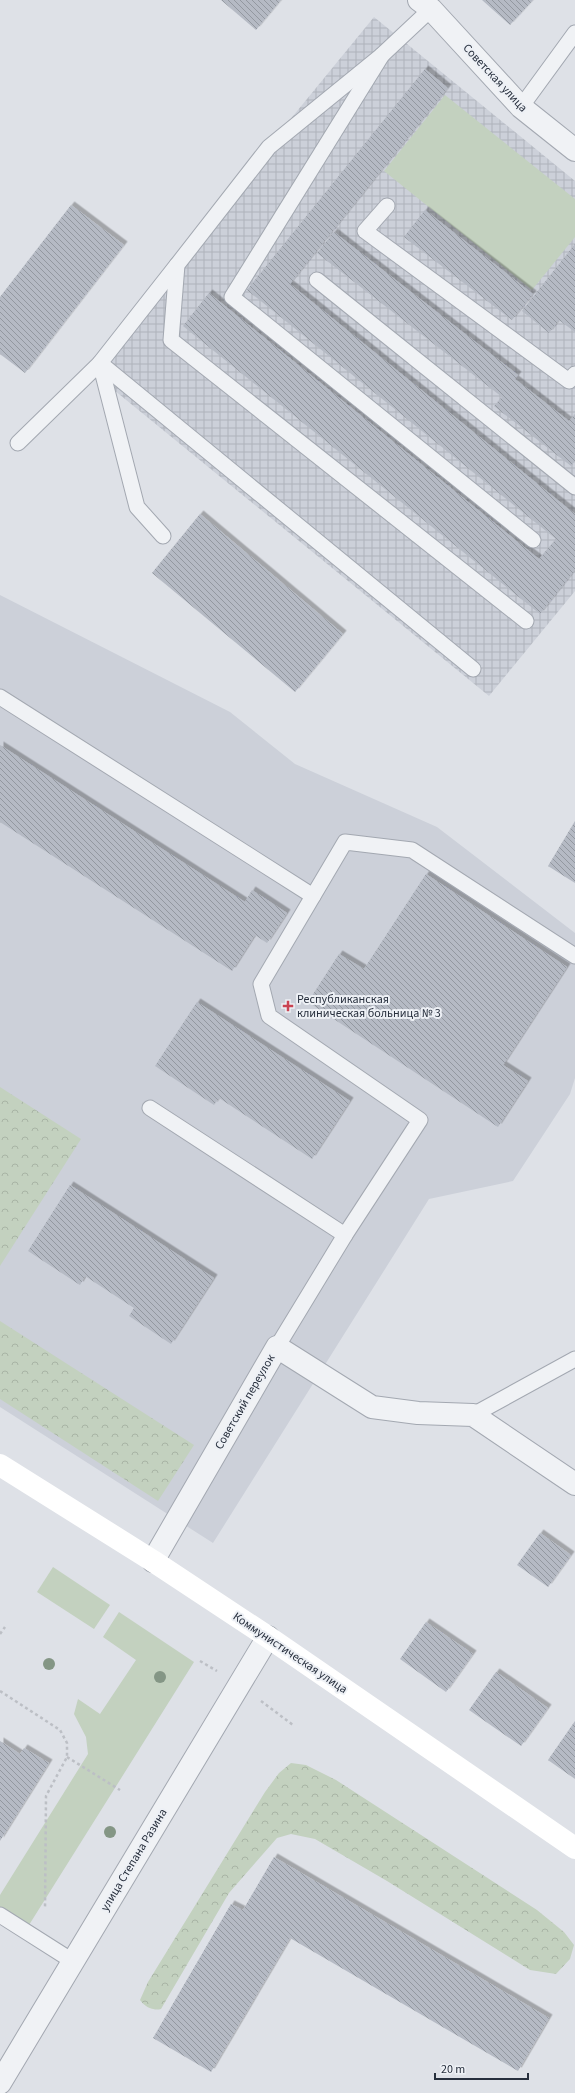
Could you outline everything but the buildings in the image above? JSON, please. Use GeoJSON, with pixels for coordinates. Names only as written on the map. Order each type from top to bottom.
{"type":"FeatureCollection","features":[{"type":"Feature","properties":{"kind":"main road","name":"Коммунистическая улица"},"geometry":{"type":"LineString","coordinates":[[0,1465],[153,1561],[268,1637],[575,1848]]}},
{"type":"Feature","properties":{"kind":"street","name":"Советская улица"},"geometry":{"type":"LineString","coordinates":[[425,5],[521,107],[575,150]]}},
{"type":"Feature","properties":{"kind":"street","name":"Советский переулок"},"geometry":{"type":"LineString","coordinates":[[153,1561],[277,1347],[372,1407],[418,1413],[473,1415]]}},
{"type":"Feature","properties":{"kind":"street"},"geometry":{"type":"LineString","coordinates":[[473,1415],[575,1484]]}},
{"type":"Feature","properties":{"kind":"street","name":"улица Степана Разина"},"geometry":{"type":"LineString","coordinates":[[0,2082],[74,1962],[268,1637]]}},
{"type":"Feature","properties":{"kind":"lane"},"geometry":{"type":"LineString","coordinates":[[425,5],[382,55],[232,297],[533,540]]}},
{"type":"Feature","properties":{"kind":"lane"},"geometry":{"type":"LineString","coordinates":[[521,107],[575,33]]}},
{"type":"Feature","properties":{"kind":"lane"},"geometry":{"type":"LineString","coordinates":[[18,442],[100,363],[269,147],[382,55]]}},
{"type":"Feature","properties":{"kind":"lane"},"geometry":{"type":"LineString","coordinates":[[387,206],[365,231],[569,381],[575,374]]}},
{"type":"Feature","properties":{"kind":"lane"},"geometry":{"type":"LineString","coordinates":[[178,265],[171,340],[526,621]]}},
{"type":"Feature","properties":{"kind":"lane"},"geometry":{"type":"LineString","coordinates":[[317,280],[575,487]]}},
{"type":"Feature","properties":{"kind":"lane"},"geometry":{"type":"LineString","coordinates":[[100,363],[137,507],[163,536]]}},
{"type":"Feature","properties":{"kind":"lane"},"geometry":{"type":"LineString","coordinates":[[100,363],[473,670]]}},
{"type":"Feature","properties":{"kind":"lane"},"geometry":{"type":"LineString","coordinates":[[0,697],[313,896]]}},
{"type":"Feature","properties":{"kind":"lane"},"geometry":{"type":"LineString","coordinates":[[277,1347],[345,1235],[420,1120],[269,1016],[261,984],[345,842],[412,850],[575,956]]}},
{"type":"Feature","properties":{"kind":"lane"},"geometry":{"type":"LineString","coordinates":[[150,1108],[345,1235]]}},
{"type":"Feature","properties":{"kind":"lane"},"geometry":{"type":"LineString","coordinates":[[473,1415],[575,1359]]}},
{"type":"Feature","properties":{"kind":"lane"},"geometry":{"type":"LineString","coordinates":[[0,1915],[74,1962]]}},
{"type":"Feature","properties":{"kind":"path"},"geometry":{"type":"LineString","coordinates":[[0,1634],[5,1627]]}},
{"type":"Feature","properties":{"kind":"path"},"geometry":{"type":"LineString","coordinates":[[0,1691],[60,1730],[67,1743],[67,1757],[46,1796],[45,1909]]}},
{"type":"Feature","properties":{"kind":"path"},"geometry":{"type":"LineString","coordinates":[[67,1757],[120,1790]]}},
{"type":"Feature","properties":{"kind":"shaded area"},"geometry":{"type":"Polygon","coordinates":[[[374,17],[575,181],[575,591],[489,696],[87,368],[374,17]]]}},
{"type":"Feature","properties":{"kind":"shaded area","name":"Республиканская клиническая больница № 3"},"geometry":{"type":"Polygon","coordinates":[[[0,595],[230,712],[295,764],[437,827],[575,933],[575,1078],[570,1094],[513,1181],[429,1199],[213,1543],[0,1407],[0,595]]]}},
{"type":"Feature","properties":{"kind":"green space"},"geometry":{"type":"Polygon","coordinates":[[[445,95],[575,199],[575,237],[532,290],[384,171],[445,95]]]}},
{"type":"Feature","properties":{"kind":"green space"},"geometry":{"type":"Polygon","coordinates":[[[0,1087],[81,1139],[0,1266],[0,1087]]]}},
{"type":"Feature","properties":{"kind":"green space"},"geometry":{"type":"Polygon","coordinates":[[[0,1321],[194,1445],[158,1501],[0,1399],[0,1321]]]}},
{"type":"Feature","properties":{"kind":"green space"},"geometry":{"type":"Polygon","coordinates":[[[53,1567],[110,1605],[94,1629],[37,1592],[53,1567]]]}},
{"type":"Feature","properties":{"kind":"green space"},"geometry":{"type":"Polygon","coordinates":[[[119,1612],[194,1662],[29,1925],[0,1907],[0,1895],[88,1754],[86,1737],[74,1714],[78,1699],[100,1714],[136,1660],[103,1637],[119,1612]]]}},
{"type":"Feature","properties":{"kind":"green space"},"geometry":{"type":"Polygon","coordinates":[[[291,1763],[306,1765],[336,1780],[537,1910],[564,1932],[574,1945],[570,1959],[556,1974],[530,1970],[387,1881],[315,1839],[291,1834],[277,1838],[229,1893],[161,2009],[152,2009],[144,2005],[140,2000],[148,1982],[265,1792],[279,1773],[291,1763]]]}},
{"type":"Feature","properties":{"kind":"place","name":"Республиканская клиническая больница № 3"},"geometry":{"type":"Point","coordinates":[288,1006]}}]}
